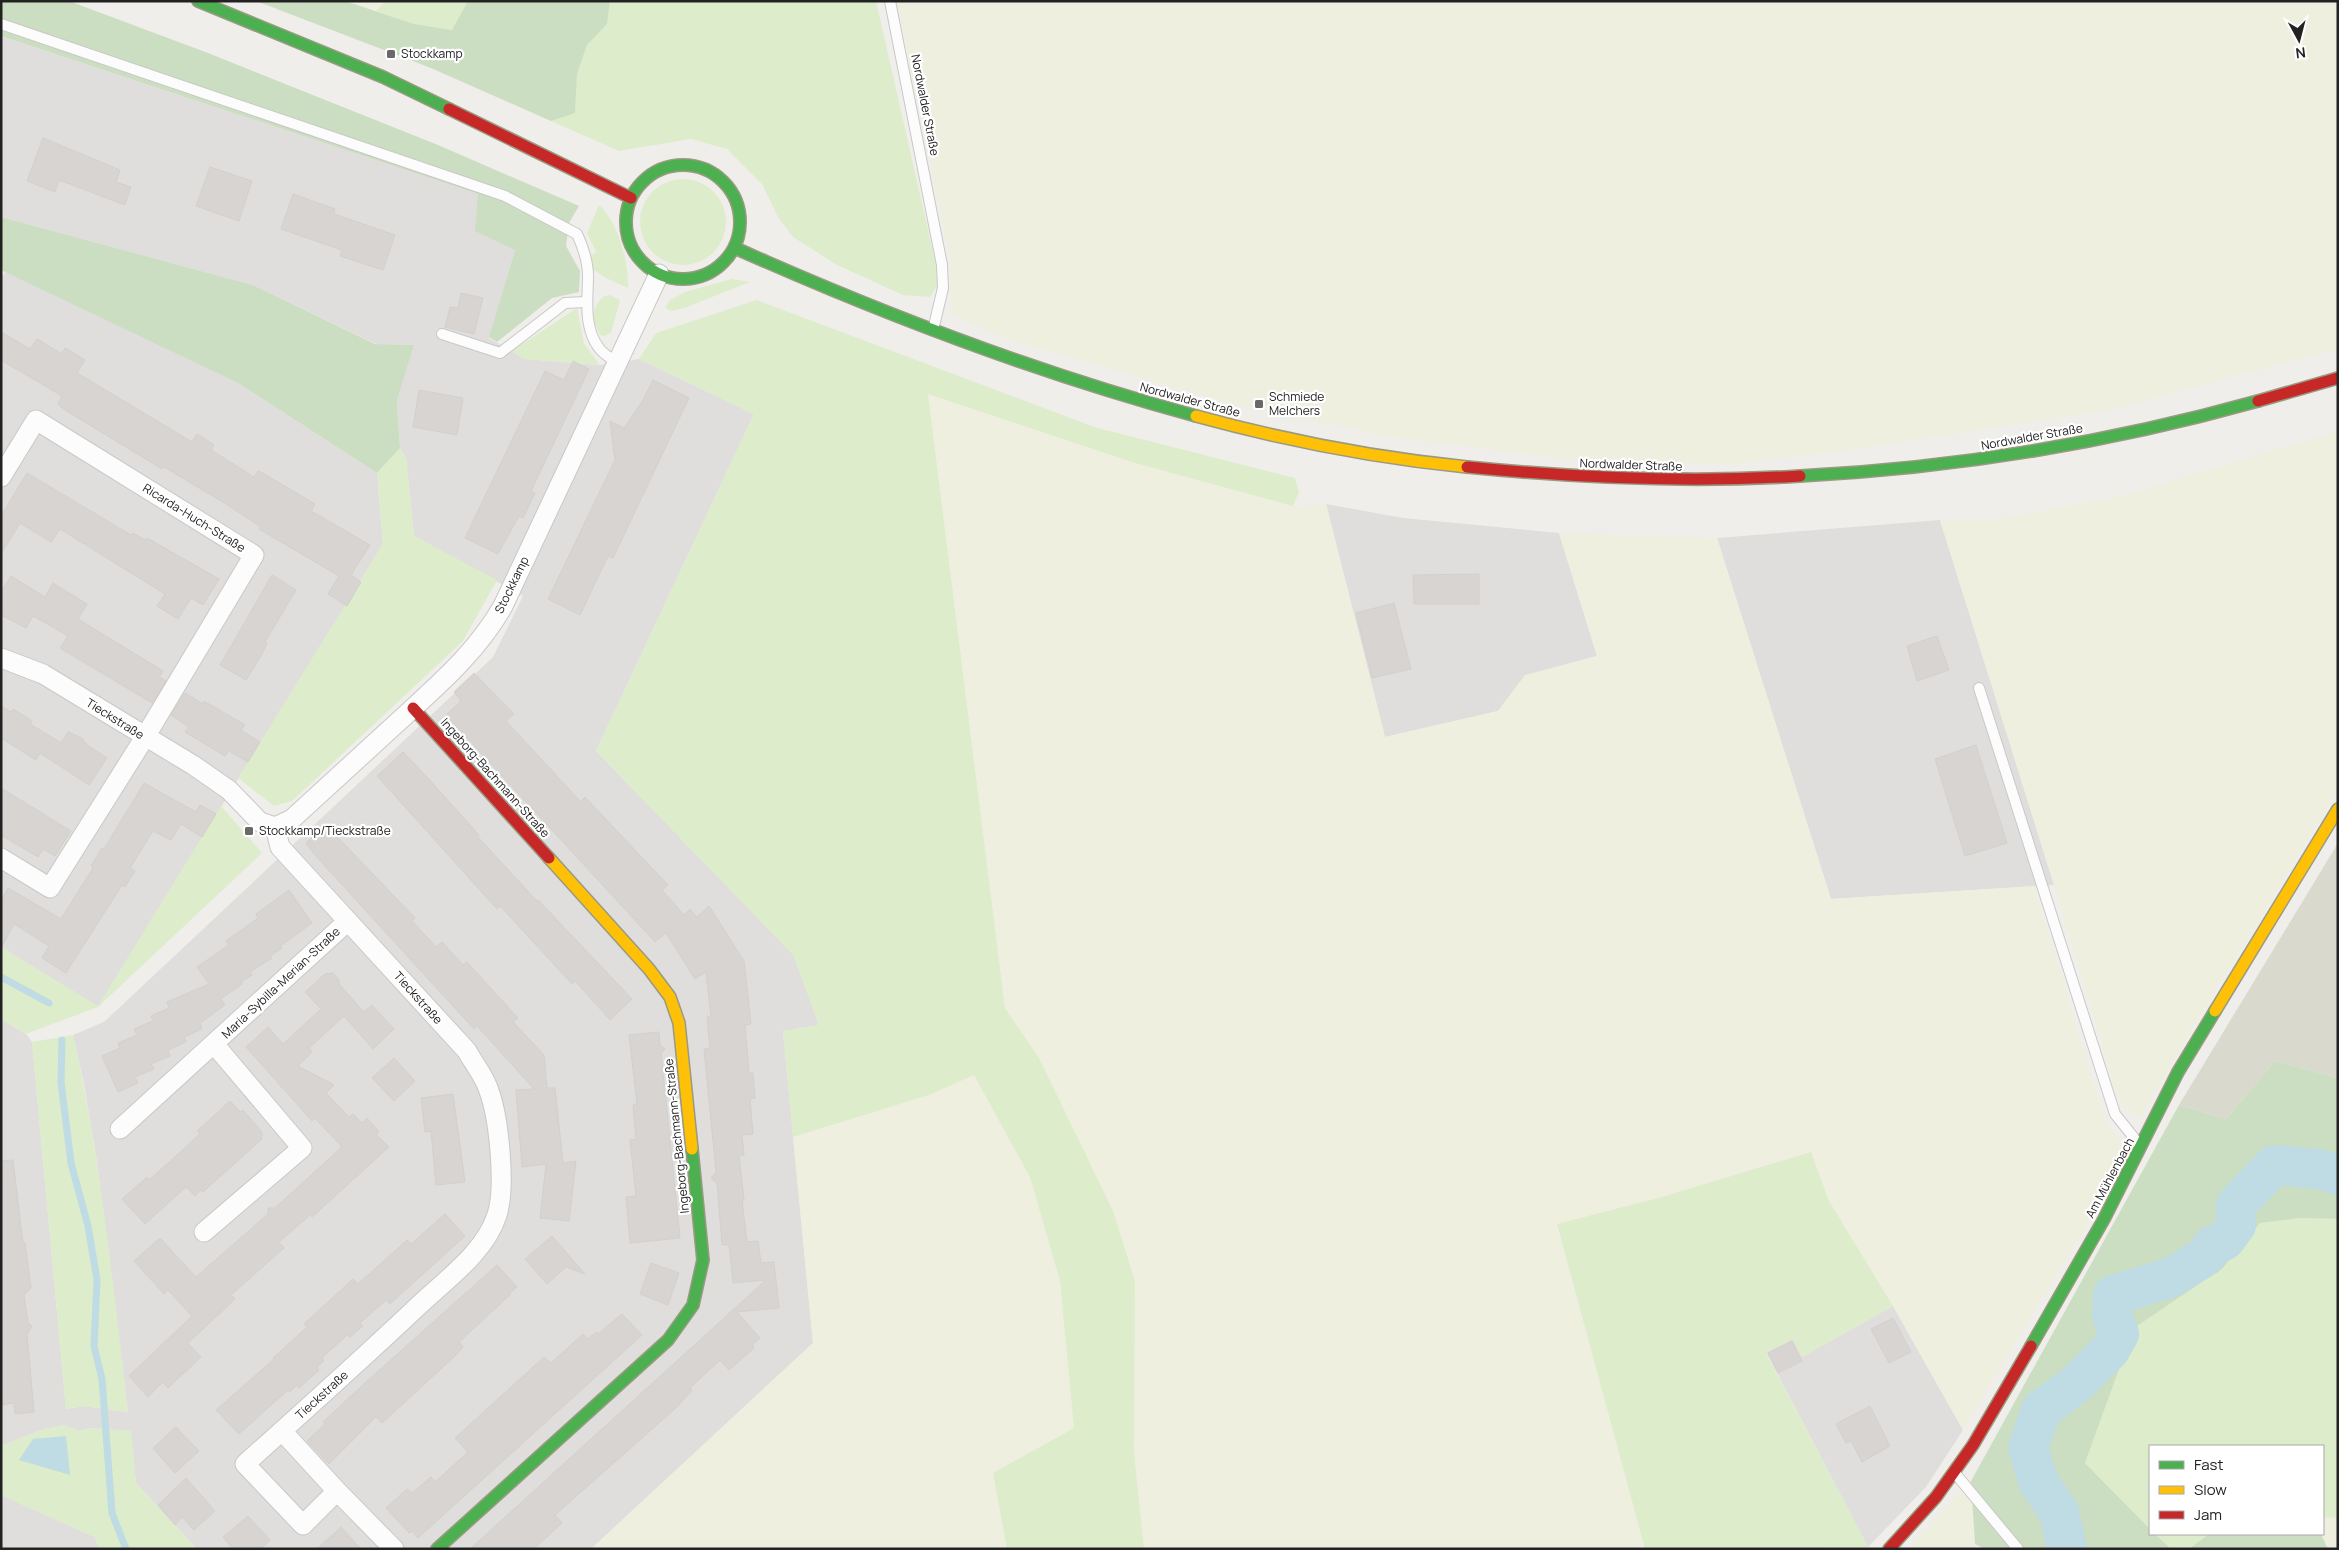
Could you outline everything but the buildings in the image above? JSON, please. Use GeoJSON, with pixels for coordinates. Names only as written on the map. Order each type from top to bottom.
{"type":"FeatureCollection","features":[{"type":"Feature","properties":{"kind":"main road"},"geometry":{"type":"LineString","coordinates":[[198,1],[383,77],[631,198]]}},
{"type":"Feature","properties":{"kind":"main road"},"geometry":{"type":"LineString","coordinates":[[672,165],[691,165],[708,170],[723,181],[735,195],[740,212],[741,231],[735,248],[725,263],[710,273],[694,279],[676,280],[659,274],[638,258],[627,234],[626,215],[631,198],[641,183],[655,172],[672,165]]}},
{"type":"Feature","properties":{"kind":"main road","name":"Nordwalder Straße"},"geometry":{"type":"LineString","coordinates":[[735,248],[845,298],[932,331],[1121,395],[1292,439],[1383,456],[1498,470],[1623,479],[1730,480],[1902,470],[2004,457],[2156,427],[2338,378]]}},
{"type":"Feature","properties":{"kind":"main road","name":"Ingeborg-Bachmann-Straße"},"geometry":{"type":"LineString","coordinates":[[413,708],[649,969],[670,997],[679,1023],[703,1260],[693,1305],[668,1340],[437,1549]]}},
{"type":"Feature","properties":{"kind":"main road","name":"Am Mühlenbach"},"geometry":{"type":"LineString","coordinates":[[1889,1549],[1936,1497],[1973,1445],[2104,1219],[2142,1147],[2178,1072],[2338,809]]}},
{"type":"Feature","properties":{"kind":"street","name":"Stockkamp"},"geometry":{"type":"LineString","coordinates":[[275,827],[292,819],[472,652],[489,631],[503,606],[659,274]]}},
{"type":"Feature","properties":{"kind":"street","name":"Ricarda-Huch-Straße"},"geometry":{"type":"LineString","coordinates":[[1,477],[36,420],[254,555],[146,737]]}},
{"type":"Feature","properties":{"kind":"street","name":"Tieckstraße"},"geometry":{"type":"LineString","coordinates":[[1,658],[43,674],[193,765],[229,790],[260,822],[275,827],[280,847],[467,1051],[489,1090],[496,1121],[502,1176],[497,1215],[480,1247],[338,1382],[246,1464],[303,1525],[337,1491]]}},
{"type":"Feature","properties":{"kind":"street"},"geometry":{"type":"LineString","coordinates":[[1,858],[50,888],[146,737]]}},
{"type":"Feature","properties":{"kind":"street","name":"Maria-Sybilla-Merian-Straße"},"geometry":{"type":"LineString","coordinates":[[120,1129],[348,921]]}},
{"type":"Feature","properties":{"kind":"street","name":"Maria-Sybilla-Merian-Straße"},"geometry":{"type":"LineString","coordinates":[[204,1232],[302,1148],[214,1044]]}},
{"type":"Feature","properties":{"kind":"street"},"geometry":{"type":"LineString","coordinates":[[282,1431],[394,1549]]}},
{"type":"Feature","properties":{"kind":"lane","name":"Nordwalder Straße"},"geometry":{"type":"LineString","coordinates":[[890,1],[942,265],[943,288],[932,331]]}},
{"type":"Feature","properties":{"kind":"lane"},"geometry":{"type":"LineString","coordinates":[[1,24],[505,196],[577,234],[584,250],[588,274],[586,302],[591,333],[599,348],[617,363]]}},
{"type":"Feature","properties":{"kind":"lane"},"geometry":{"type":"LineString","coordinates":[[442,334],[500,353],[565,303],[586,302]]}},
{"type":"Feature","properties":{"kind":"lane"},"geometry":{"type":"LineString","coordinates":[[1979,688],[2115,1114],[2142,1147]]}},
{"type":"Feature","properties":{"kind":"lane"},"geometry":{"type":"LineString","coordinates":[[1954,1471],[2018,1549]]}},
{"type":"Feature","properties":{"kind":"shaded area"},"geometry":{"type":"Polygon","coordinates":[[[1,36],[478,194],[515,250],[489,338],[525,359],[600,365],[639,359],[754,414],[596,751],[794,955],[819,1025],[783,1031],[813,1343],[591,1549],[197,1549],[136,1483],[130,1431],[91,1428],[79,1431],[64,1425],[41,1430],[1,1446],[1,1019],[26,1034],[32,1042],[66,1409],[83,1406],[128,1412],[97,1162],[84,1084],[73,1035],[104,1022],[493,657],[523,596],[414,536],[406,458],[400,448],[397,401],[414,345],[376,344],[253,285],[1,217],[1,36]]]}},
{"type":"Feature","properties":{"kind":"shaded area"},"geometry":{"type":"Polygon","coordinates":[[[6,271],[238,383],[377,473],[383,544],[98,1007],[1,947],[1,278],[6,271]]]}},
{"type":"Feature","properties":{"kind":"shaded area"},"geometry":{"type":"Polygon","coordinates":[[[1326,504],[1403,518],[1559,533],[1597,656],[1525,676],[1498,711],[1385,737],[1326,504]]]}},
{"type":"Feature","properties":{"kind":"shaded area"},"geometry":{"type":"Polygon","coordinates":[[[1940,520],[2054,885],[1831,899],[1717,538],[1940,520]]]}},
{"type":"Feature","properties":{"kind":"shaded area"},"geometry":{"type":"Polygon","coordinates":[[[2338,843],[2338,1078],[2275,1061],[2226,1119],[2179,1105],[2338,843]]]}},
{"type":"Feature","properties":{"kind":"shaded area"},"geometry":{"type":"Polygon","coordinates":[[[1893,1306],[1963,1430],[1926,1487],[1868,1547],[1766,1352],[1793,1339],[1802,1357],[1893,1306]]]}},
{"type":"Feature","properties":{"kind":"shaded area"},"geometry":{"type":"Polygon","coordinates":[[[1,1495],[95,1537],[99,1549],[1,1549],[1,1495]]]}},
{"type":"Feature","properties":{"kind":"green space"},"geometry":{"type":"Polygon","coordinates":[[[1,1],[69,1],[208,53],[438,145],[579,206],[569,223],[566,246],[580,271],[579,292],[552,298],[497,342],[489,337],[515,250],[475,231],[478,194],[1,36],[1,1]]]}},
{"type":"Feature","properties":{"kind":"green space"},"geometry":{"type":"Polygon","coordinates":[[[256,1],[345,1],[414,24],[452,30],[468,1],[610,1],[607,24],[587,45],[577,74],[575,113],[551,121],[431,68],[256,1]]]}},
{"type":"Feature","properties":{"kind":"green space"},"geometry":{"type":"Polygon","coordinates":[[[345,1],[386,1],[376,11],[345,1]]]}},
{"type":"Feature","properties":{"kind":"green space"},"geometry":{"type":"Polygon","coordinates":[[[386,1],[470,1],[452,30],[414,24],[376,11],[386,1]]]}},
{"type":"Feature","properties":{"kind":"green space"},"geometry":{"type":"Polygon","coordinates":[[[610,1],[876,1],[936,265],[937,286],[930,297],[903,295],[837,265],[793,237],[778,217],[762,184],[727,149],[691,139],[619,151],[551,121],[575,113],[577,74],[587,45],[607,24],[610,1]]]}},
{"type":"Feature","properties":{"kind":"green space"},"geometry":{"type":"Polygon","coordinates":[[[897,1],[2338,1],[2338,349],[2110,410],[1836,452],[1730,464],[1562,459],[1391,437],[1224,402],[1005,338],[951,314],[951,263],[897,1]]]}},
{"type":"Feature","properties":{"kind":"green space"},"geometry":{"type":"Polygon","coordinates":[[[683,179],[700,182],[714,191],[723,205],[726,222],[723,239],[714,253],[700,262],[683,265],[666,262],[652,253],[643,239],[640,222],[643,205],[652,191],[666,182],[683,179]]]}},
{"type":"Feature","properties":{"kind":"green space"},"geometry":{"type":"Polygon","coordinates":[[[599,205],[612,221],[621,243],[627,267],[628,288],[606,278],[588,266],[588,258],[596,252],[587,233],[599,205]]]}},
{"type":"Feature","properties":{"kind":"green space"},"geometry":{"type":"Polygon","coordinates":[[[1,217],[253,285],[375,344],[414,345],[397,401],[400,448],[377,473],[238,383],[1,270],[1,217]]]}},
{"type":"Feature","properties":{"kind":"green space"},"geometry":{"type":"Polygon","coordinates":[[[732,279],[750,282],[684,308],[672,311],[665,308],[670,300],[685,292],[732,279]]]}},
{"type":"Feature","properties":{"kind":"green space"},"geometry":{"type":"Polygon","coordinates":[[[609,295],[620,300],[611,333],[604,336],[600,335],[595,324],[594,311],[603,297],[609,295]]]}},
{"type":"Feature","properties":{"kind":"green space"},"geometry":{"type":"Polygon","coordinates":[[[757,300],[1094,427],[1295,478],[1299,492],[1293,506],[1135,463],[928,394],[1005,1008],[1039,1058],[1113,1211],[1135,1281],[1134,1452],[1144,1549],[1007,1549],[993,1473],[1074,1428],[1060,1281],[1030,1177],[974,1075],[929,1095],[793,1137],[783,1031],[819,1025],[793,955],[596,751],[754,414],[639,359],[656,333],[757,300]]]}},
{"type":"Feature","properties":{"kind":"green space"},"geometry":{"type":"Polygon","coordinates":[[[577,308],[584,344],[600,365],[525,359],[512,351],[577,308]]]}},
{"type":"Feature","properties":{"kind":"green space"},"geometry":{"type":"Polygon","coordinates":[[[928,393],[1135,463],[1293,506],[1326,504],[1385,737],[1498,711],[1525,675],[1597,656],[1559,533],[1717,538],[1831,899],[2034,886],[2104,1117],[2125,1150],[2093,1214],[1963,1430],[1893,1306],[1829,1201],[1811,1152],[1662,1197],[1557,1225],[1645,1549],[1144,1549],[1134,1452],[1135,1281],[1113,1211],[1039,1058],[1005,1008],[928,393]]]}},
{"type":"Feature","properties":{"kind":"green space"},"geometry":{"type":"Polygon","coordinates":[[[2338,431],[2338,789],[2171,1064],[2142,1117],[2126,1110],[2117,1095],[2054,885],[1940,520],[1995,520],[2120,496],[2338,431]]]}},
{"type":"Feature","properties":{"kind":"green space"},"geometry":{"type":"Polygon","coordinates":[[[400,448],[406,458],[414,536],[497,580],[463,641],[292,801],[274,806],[238,778],[383,544],[377,473],[400,448]]]}},
{"type":"Feature","properties":{"kind":"green space"},"geometry":{"type":"Polygon","coordinates":[[[221,806],[262,853],[98,1007],[26,1034],[1,1019],[1,947],[98,1006],[221,806]]]}},
{"type":"Feature","properties":{"kind":"green space"},"geometry":{"type":"Polygon","coordinates":[[[73,1035],[99,1176],[128,1412],[83,1406],[66,1409],[32,1042],[73,1035]]]}},
{"type":"Feature","properties":{"kind":"green space"},"geometry":{"type":"Polygon","coordinates":[[[2275,1061],[2338,1078],[2338,1219],[2300,1218],[2260,1223],[2223,1268],[2134,1328],[2085,1463],[2149,1528],[2149,1535],[2156,1535],[2171,1549],[1985,1549],[1975,1544],[1971,1481],[2179,1105],[2226,1119],[2275,1061]]]}},
{"type":"Feature","properties":{"kind":"green space"},"geometry":{"type":"Polygon","coordinates":[[[974,1074],[1030,1177],[1060,1281],[1074,1428],[993,1473],[1007,1549],[591,1549],[813,1343],[793,1137],[929,1095],[974,1074]]]}},
{"type":"Feature","properties":{"kind":"green space"},"geometry":{"type":"Polygon","coordinates":[[[1811,1152],[1829,1201],[1893,1306],[1802,1357],[1793,1339],[1766,1353],[1868,1547],[1645,1549],[1557,1224],[1662,1197],[1811,1152]]]}},
{"type":"Feature","properties":{"kind":"green space"},"geometry":{"type":"Polygon","coordinates":[[[2300,1218],[2338,1219],[2338,1518],[2324,1517],[2324,1445],[2149,1445],[2149,1528],[2085,1463],[2134,1328],[2223,1268],[2260,1223],[2300,1218]]]}},
{"type":"Feature","properties":{"kind":"green space"},"geometry":{"type":"Polygon","coordinates":[[[64,1425],[79,1431],[91,1428],[131,1431],[136,1483],[197,1549],[99,1549],[95,1537],[1,1495],[1,1446],[41,1430],[64,1425]]]}},
{"type":"Feature","properties":{"kind":"green space"},"geometry":{"type":"Polygon","coordinates":[[[1971,1481],[1975,1549],[1907,1549],[1971,1481]]]}},
{"type":"Feature","properties":{"kind":"green space"},"geometry":{"type":"Polygon","coordinates":[[[2324,1517],[2338,1518],[2338,1549],[2328,1549],[2321,1535],[2324,1535],[2324,1517]]]}},
{"type":"Feature","properties":{"kind":"green space"},"geometry":{"type":"Polygon","coordinates":[[[2156,1535],[2208,1535],[2189,1549],[2171,1549],[2156,1535]]]}},
{"type":"Feature","properties":{"kind":"green space"},"geometry":{"type":"Polygon","coordinates":[[[2208,1535],[2321,1535],[2328,1549],[2189,1549],[2208,1535]]]}},
{"type":"Feature","properties":{"kind":"water"},"geometry":{"type":"Polygon","coordinates":[[[66,1436],[70,1475],[19,1460],[33,1439],[66,1436]]]}},
{"type":"Feature","properties":{"kind":"waterway"},"geometry":{"type":"LineString","coordinates":[[1,977],[49,1003]]}},
{"type":"Feature","properties":{"kind":"waterway"},"geometry":{"type":"LineString","coordinates":[[62,1040],[61,1082],[71,1163],[88,1226],[97,1280],[94,1346],[102,1379],[112,1513],[126,1549]]}},
{"type":"Feature","properties":{"kind":"waterway"},"geometry":{"type":"LineString","coordinates":[[2067,1549],[2059,1512],[2038,1481],[2028,1448],[2041,1410],[2075,1385],[2110,1350],[2119,1334],[2112,1315],[2113,1295],[2170,1278],[2206,1256],[2212,1246],[2225,1240],[2236,1225],[2236,1205],[2274,1165],[2319,1169],[2338,1175]]}},
{"type":"Feature","properties":{"kind":"traffic: fast"},"geometry":{"type":"LineString","coordinates":[[198,1],[383,77],[449,109]]}},
{"type":"Feature","properties":{"kind":"traffic: fast"},"geometry":{"type":"LineString","coordinates":[[683,165],[705,169],[724,181],[736,200],[740,222],[736,244],[724,263],[705,275],[683,279],[661,275],[642,263],[630,244],[626,222],[630,200],[642,181],[661,169],[683,165]]}},
{"type":"Feature","properties":{"kind":"traffic: fast"},"geometry":{"type":"LineString","coordinates":[[735,248],[791,273],[962,341],[1078,381],[1196,416]]}},
{"type":"Feature","properties":{"kind":"traffic: fast"},"geometry":{"type":"LineString","coordinates":[[1800,476],[1916,467],[2031,451],[2145,429],[2258,401]]}},
{"type":"Feature","properties":{"kind":"traffic: fast"},"geometry":{"type":"LineString","coordinates":[[2031,1346],[2104,1219],[2178,1072],[2215,1011]]}},
{"type":"Feature","properties":{"kind":"traffic: fast"},"geometry":{"type":"LineString","coordinates":[[437,1549],[668,1340],[693,1305],[703,1260],[692,1149]]}},
{"type":"Feature","properties":{"kind":"traffic: slow"},"geometry":{"type":"LineString","coordinates":[[1196,416],[1330,447],[1399,459],[1467,467]]}},
{"type":"Feature","properties":{"kind":"traffic: slow"},"geometry":{"type":"LineString","coordinates":[[2215,1011],[2338,809]]}},
{"type":"Feature","properties":{"kind":"traffic: slow"},"geometry":{"type":"LineString","coordinates":[[549,858],[649,969],[670,997],[679,1023],[692,1149]]}},
{"type":"Feature","properties":{"kind":"traffic: jam"},"geometry":{"type":"LineString","coordinates":[[449,109],[631,198]]}},
{"type":"Feature","properties":{"kind":"traffic: jam"},"geometry":{"type":"LineString","coordinates":[[2258,401],[2338,378]]}},
{"type":"Feature","properties":{"kind":"traffic: jam"},"geometry":{"type":"LineString","coordinates":[[1467,467],[1592,477],[1716,479],[1800,476]]}},
{"type":"Feature","properties":{"kind":"traffic: jam"},"geometry":{"type":"LineString","coordinates":[[413,708],[549,858]]}},
{"type":"Feature","properties":{"kind":"traffic: jam"},"geometry":{"type":"LineString","coordinates":[[1889,1549],[1936,1497],[1973,1445],[2031,1346]]}},
{"type":"Feature","properties":{"kind":"place","name":"Stockkamp"},"geometry":{"type":"Point","coordinates":[391,54]}},
{"type":"Feature","properties":{"kind":"place","name":"Schmiede Melchers"},"geometry":{"type":"Point","coordinates":[1259,404]}},
{"type":"Feature","properties":{"kind":"place","name":"Stockkamp/Tieckstraße"},"geometry":{"type":"Point","coordinates":[249,831]}}]}
